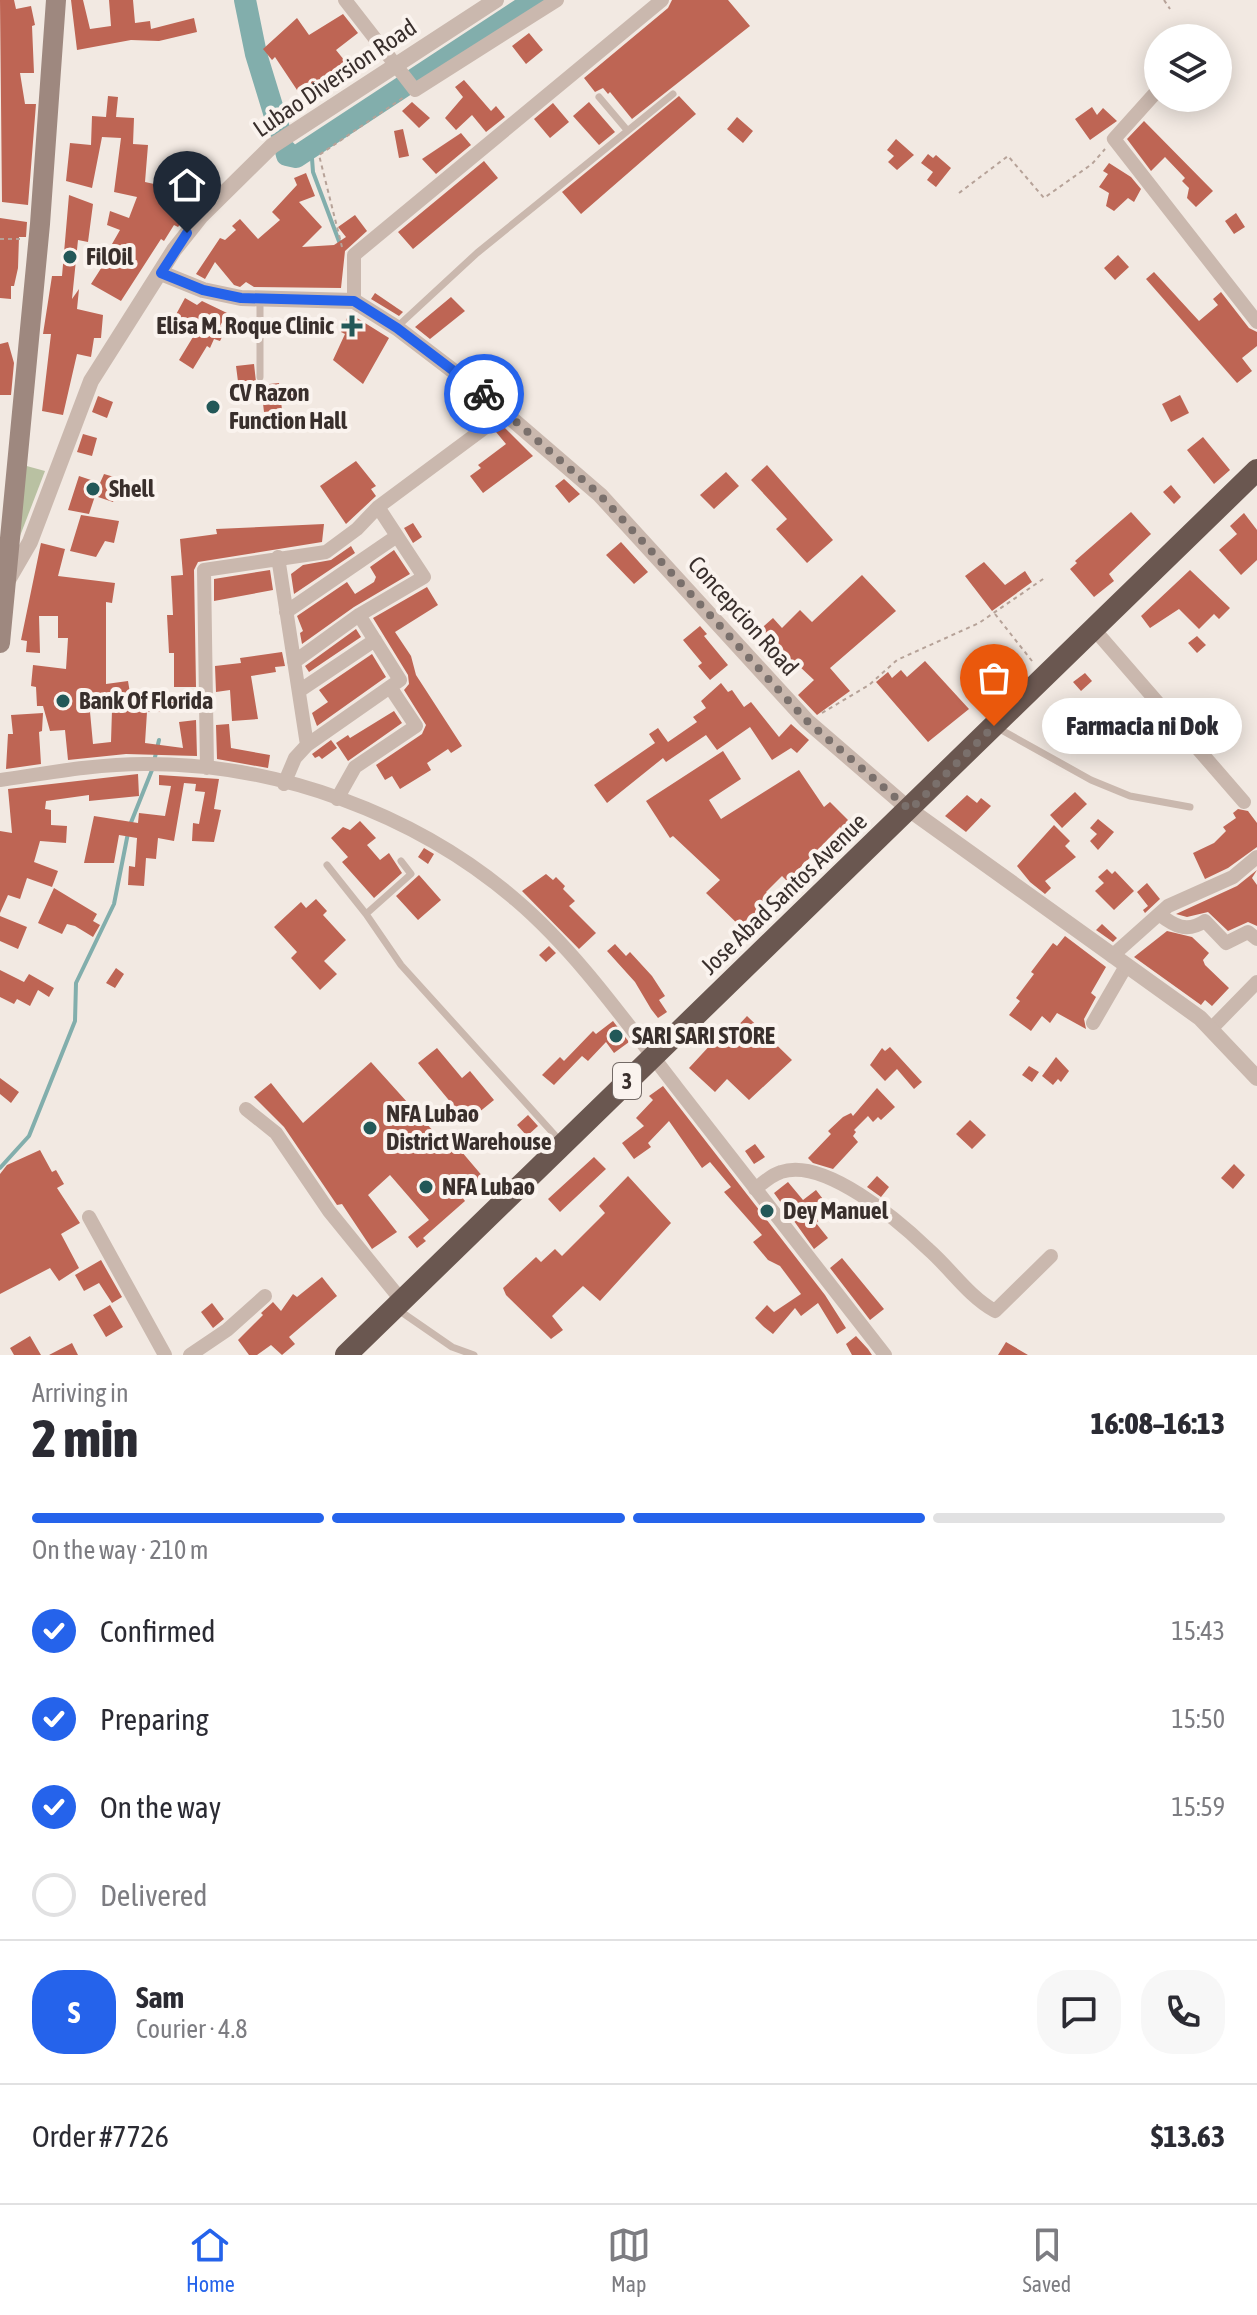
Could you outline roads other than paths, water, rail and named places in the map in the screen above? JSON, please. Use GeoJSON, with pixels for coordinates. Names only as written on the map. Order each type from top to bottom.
{"type":"FeatureCollection","features":[{"type":"Feature","properties":{"kind":"highway","name":"Jose Abad Santos Avenue"},"geometry":{"type":"LineString","coordinates":[[346,1355],[1257,470]]}},
{"type":"Feature","properties":{"kind":"main road"},"geometry":{"type":"LineString","coordinates":[[0,643],[38,239],[56,0]]}},
{"type":"Feature","properties":{"kind":"street"},"geometry":{"type":"LineString","coordinates":[[345,0],[400,66],[414,88],[557,0]]}},
{"type":"Feature","properties":{"kind":"street"},"geometry":{"type":"LineString","coordinates":[[354,301],[354,255],[662,0]]}},
{"type":"Feature","properties":{"kind":"street","name":"Lubao Diversion Road"},"geometry":{"type":"LineString","coordinates":[[6,584],[30,542],[91,381],[201,216],[272,146],[400,66],[491,1]]}},
{"type":"Feature","properties":{"kind":"street"},"geometry":{"type":"LineString","coordinates":[[1144,106],[1114,139],[1257,322]]}},
{"type":"Feature","properties":{"kind":"street","name":"Concepcion Road"},"geometry":{"type":"LineString","coordinates":[[161,273],[203,290],[241,298],[260,296],[354,301],[397,328],[506,412],[633,528],[729,640],[807,721],[910,810],[1211,1029],[1257,1078]]}},
{"type":"Feature","properties":{"kind":"street"},"geometry":{"type":"LineString","coordinates":[[207,768],[204,570],[326,552],[357,529],[378,507],[506,412]]}},
{"type":"Feature","properties":{"kind":"street"},"geometry":{"type":"LineString","coordinates":[[294,662],[359,615],[424,577],[378,507]]}},
{"type":"Feature","properties":{"kind":"street"},"geometry":{"type":"LineString","coordinates":[[286,612],[397,536]]}},
{"type":"Feature","properties":{"kind":"street"},"geometry":{"type":"LineString","coordinates":[[278,557],[307,745]]}},
{"type":"Feature","properties":{"kind":"street"},"geometry":{"type":"LineString","coordinates":[[284,784],[295,758],[307,745],[400,680],[359,615]]}},
{"type":"Feature","properties":{"kind":"street"},"geometry":{"type":"LineString","coordinates":[[1093,628],[1244,802]]}},
{"type":"Feature","properties":{"kind":"street"},"geometry":{"type":"LineString","coordinates":[[299,691],[375,640]]}},
{"type":"Feature","properties":{"kind":"street"},"geometry":{"type":"LineString","coordinates":[[337,799],[355,767],[416,726],[390,687]]}},
{"type":"Feature","properties":{"kind":"street"},"geometry":{"type":"LineString","coordinates":[[0,780],[100,765],[150,764],[207,768],[354,802],[430,837],[516,899],[587,974],[885,1355]]}},
{"type":"Feature","properties":{"kind":"street"},"geometry":{"type":"LineString","coordinates":[[1112,956],[1159,914],[1193,892],[1233,877],[1257,857]]}},
{"type":"Feature","properties":{"kind":"street"},"geometry":{"type":"LineString","coordinates":[[1159,914],[1175,927],[1195,927],[1205,921],[1226,943],[1248,932],[1257,939]]}},
{"type":"Feature","properties":{"kind":"street"},"geometry":{"type":"LineString","coordinates":[[1093,1023],[1126,966]]}},
{"type":"Feature","properties":{"kind":"street"},"geometry":{"type":"LineString","coordinates":[[1211,1029],[1257,982]]}},
{"type":"Feature","properties":{"kind":"street"},"geometry":{"type":"LineString","coordinates":[[246,1109],[276,1133],[398,1304]]}},
{"type":"Feature","properties":{"kind":"street"},"geometry":{"type":"LineString","coordinates":[[755,1189],[783,1171],[804,1171],[846,1185],[917,1239],[981,1303],[995,1311],[1051,1256]]}},
{"type":"Feature","properties":{"kind":"street"},"geometry":{"type":"LineString","coordinates":[[89,1217],[165,1355]]}},
{"type":"Feature","properties":{"kind":"street"},"geometry":{"type":"LineString","coordinates":[[190,1355],[227,1330],[265,1296]]}},
{"type":"Feature","properties":{"kind":"lane"},"geometry":{"type":"LineString","coordinates":[[397,328],[477,253],[673,94]]}},
{"type":"Feature","properties":{"kind":"lane"},"geometry":{"type":"LineString","coordinates":[[599,97],[627,130]]}},
{"type":"Feature","properties":{"kind":"lane"},"geometry":{"type":"LineString","coordinates":[[260,296],[260,377]]}},
{"type":"Feature","properties":{"kind":"lane"},"geometry":{"type":"LineString","coordinates":[[994,726],[1091,780],[1130,796],[1190,807]]}},
{"type":"Feature","properties":{"kind":"lane"},"geometry":{"type":"LineString","coordinates":[[366,914],[411,874],[401,861]]}},
{"type":"Feature","properties":{"kind":"lane"},"geometry":{"type":"LineString","coordinates":[[327,865],[401,965],[563,1144]]}},
{"type":"Feature","properties":{"kind":"lane"},"geometry":{"type":"LineString","coordinates":[[398,1304],[452,1347],[474,1355]]}},
{"type":"Feature","properties":{"kind":"waterway"},"geometry":{"type":"LineString","coordinates":[[245,0],[256,54],[279,129]]}},
{"type":"Feature","properties":{"kind":"waterway"},"geometry":{"type":"LineString","coordinates":[[286,151],[287,155],[296,157],[535,0]]}},
{"type":"Feature","properties":{"kind":"waterway"},"geometry":{"type":"LineString","coordinates":[[311,145],[313,172],[340,244]]}},
{"type":"Feature","properties":{"kind":"waterway"},"geometry":{"type":"LineString","coordinates":[[130,825],[152,770],[159,740]]}},
{"type":"Feature","properties":{"kind":"waterway"},"geometry":{"type":"LineString","coordinates":[[0,1168],[29,1136],[75,1021],[76,983],[114,904],[128,833]]}},
{"type":"Feature","properties":{"kind":"place","name":"FilOil"},"geometry":{"type":"Point","coordinates":[70,257]}},
{"type":"Feature","properties":{"kind":"place","name":"Elisa M. Roque Clinic"},"geometry":{"type":"Point","coordinates":[352,326]}},
{"type":"Feature","properties":{"kind":"place","name":"CV Razon Function Hall"},"geometry":{"type":"Point","coordinates":[213,407]}},
{"type":"Feature","properties":{"kind":"place","name":"Shell"},"geometry":{"type":"Point","coordinates":[93,489]}},
{"type":"Feature","properties":{"kind":"place","name":"Bank Of Florida"},"geometry":{"type":"Point","coordinates":[63,701]}},
{"type":"Feature","properties":{"kind":"place","name":"Farmacia ni Dok"},"geometry":{"type":"Point","coordinates":[994,726]}},
{"type":"Feature","properties":{"kind":"place","name":"SARI SARI STORE"},"geometry":{"type":"Point","coordinates":[616,1036]}},
{"type":"Feature","properties":{"kind":"place","name":"NFA Lubao District Warehouse"},"geometry":{"type":"Point","coordinates":[370,1128]}},
{"type":"Feature","properties":{"kind":"place","name":"NFA Lubao"},"geometry":{"type":"Point","coordinates":[426,1187]}},
{"type":"Feature","properties":{"kind":"place","name":"Dey Manuel"},"geometry":{"type":"Point","coordinates":[767,1211]}}]}
